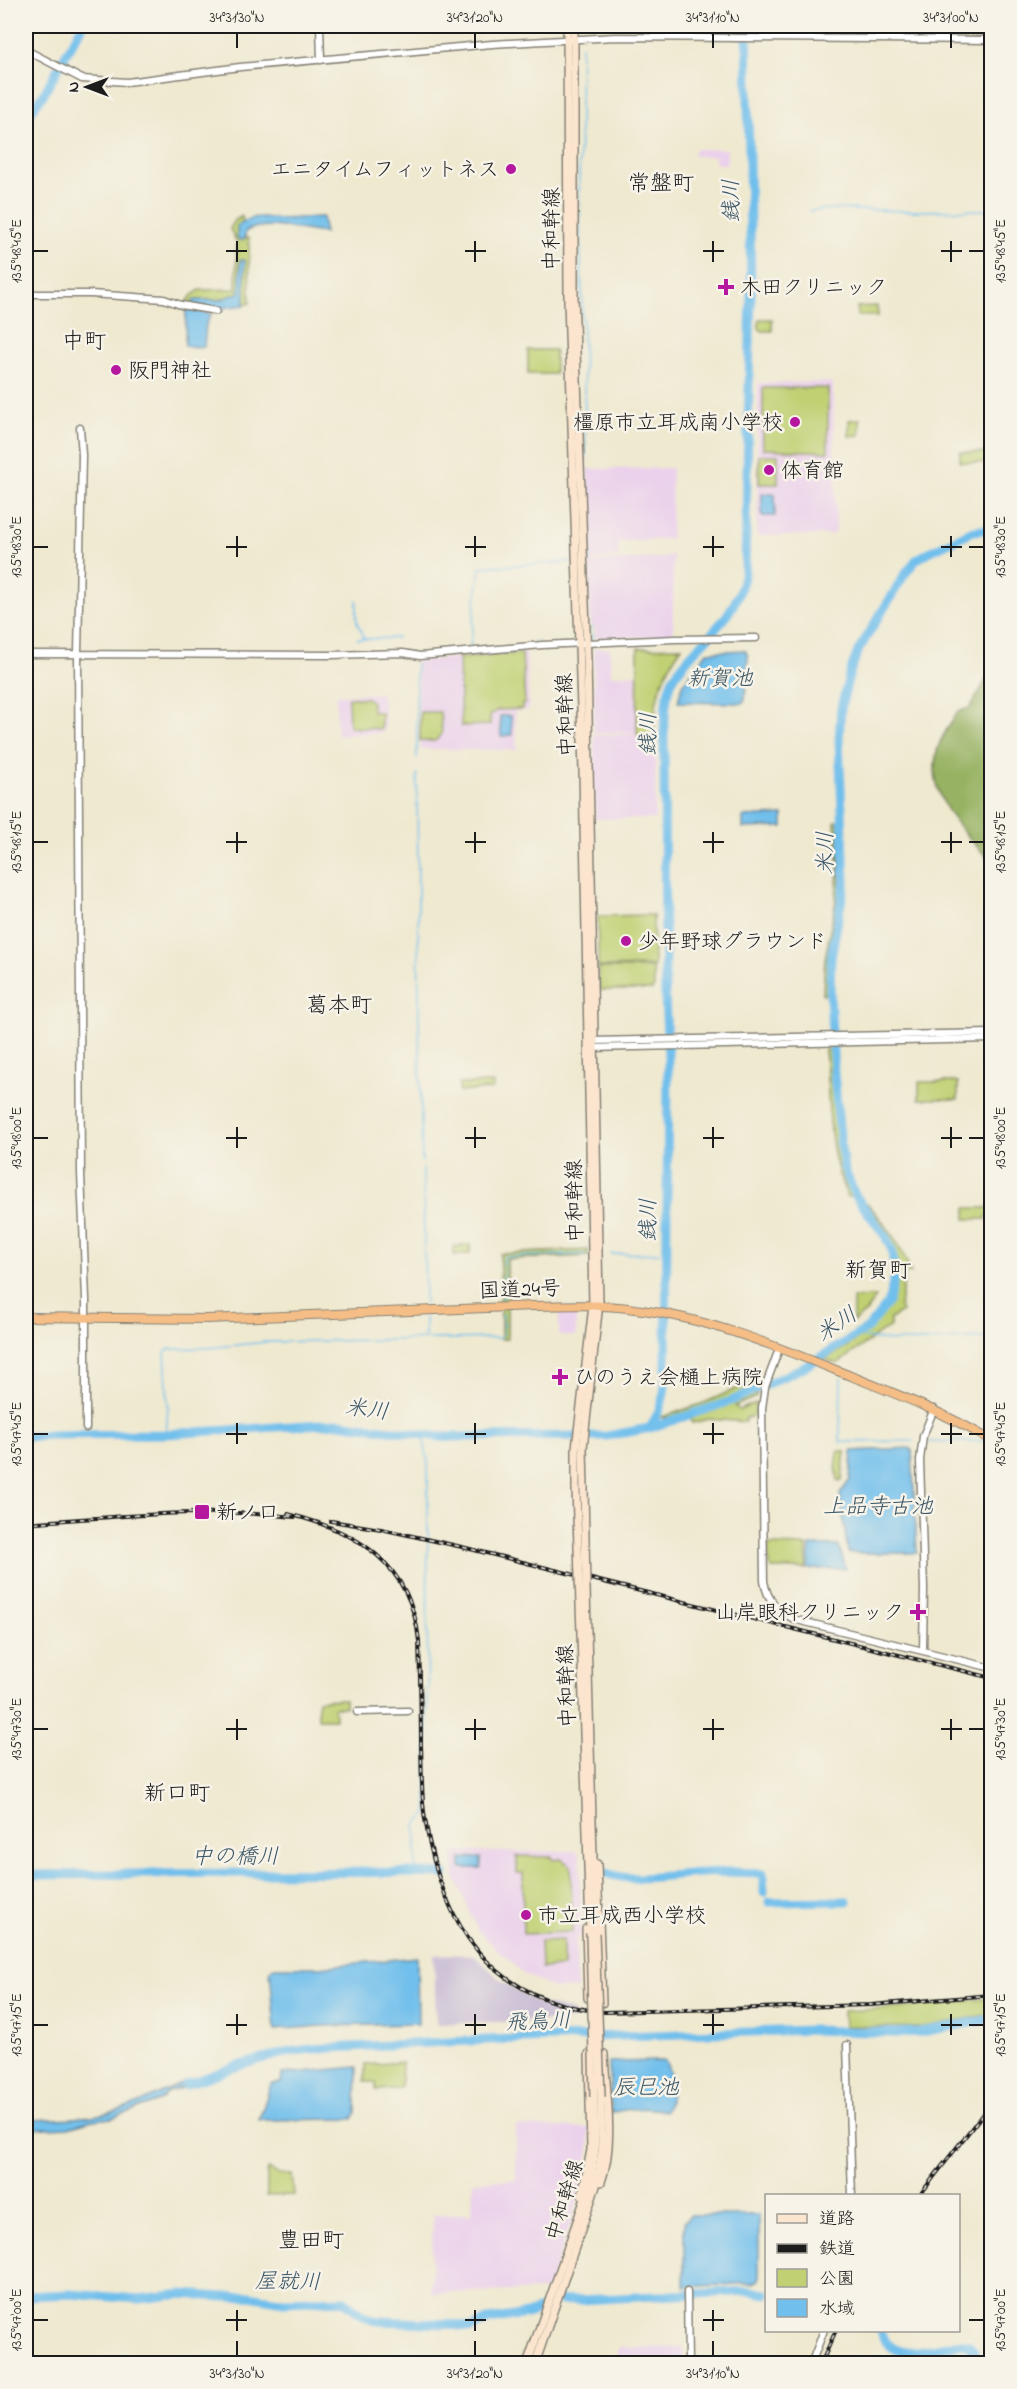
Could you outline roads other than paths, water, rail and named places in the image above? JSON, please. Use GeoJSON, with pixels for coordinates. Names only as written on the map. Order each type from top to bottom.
{"type":"FeatureCollection","features":[{"type":"Feature","properties":{"kind":"highway","name":"国道24号"},"geometry":{"type":"LineString","coordinates":[[26,1317],[207,1319],[596,1306],[634,1309],[723,1328],[934,1409],[992,1440]]}},
{"type":"Feature","properties":{"kind":"main road","name":"中和幹線"},"geometry":{"type":"LineString","coordinates":[[567,26],[571,39]]}},
{"type":"Feature","properties":{"kind":"main road","name":"中和幹線"},"geometry":{"type":"LineString","coordinates":[[535,2364],[596,2186],[601,2160],[588,1849],[580,1488],[580,1444],[596,1306],[583,643],[568,295],[571,39],[574,26]]}},
{"type":"Feature","properties":{"kind":"main road","name":"中和幹線"},"geometry":{"type":"LineString","coordinates":[[584,1633],[593,1841],[593,1933]]}},
{"type":"Feature","properties":{"kind":"main road"},"geometry":{"type":"LineString","coordinates":[[593,1841],[599,1874],[602,2003]]}},
{"type":"Feature","properties":{"kind":"main road"},"geometry":{"type":"LineString","coordinates":[[588,1849],[584,1860],[588,1998]]}},
{"type":"Feature","properties":{"kind":"main road"},"geometry":{"type":"LineString","coordinates":[[580,2209],[591,2150],[596,2054]]}},
{"type":"Feature","properties":{"kind":"main road"},"geometry":{"type":"LineString","coordinates":[[583,2224],[593,2204],[605,2169],[608,2130],[596,2054]]}},
{"type":"Feature","properties":{"kind":"main road","name":"中和幹線"},"geometry":{"type":"LineString","coordinates":[[527,2364],[590,2184],[594,2165],[598,2097]]}},
{"type":"Feature","properties":{"kind":"street"},"geometry":{"type":"LineString","coordinates":[[320,26],[321,60]]}},
{"type":"Feature","properties":{"kind":"street"},"geometry":{"type":"LineString","coordinates":[[26,50],[82,78],[134,82],[164,76],[321,60],[571,39],[660,36],[886,41],[992,40]]}},
{"type":"Feature","properties":{"kind":"street"},"geometry":{"type":"LineString","coordinates":[[26,294],[91,294],[152,298],[216,311]]}},
{"type":"Feature","properties":{"kind":"street"},"geometry":{"type":"LineString","coordinates":[[80,428],[82,472],[78,654],[81,1173],[86,1317],[86,1428]]}},
{"type":"Feature","properties":{"kind":"street"},"geometry":{"type":"LineString","coordinates":[[26,654],[403,653],[420,656],[583,643],[756,638]]}},
{"type":"Feature","properties":{"kind":"street"},"geometry":{"type":"LineString","coordinates":[[840,1040],[992,1033]]}},
{"type":"Feature","properties":{"kind":"street"},"geometry":{"type":"LineString","coordinates":[[591,1045],[992,1039]]}},
{"type":"Feature","properties":{"kind":"street"},"geometry":{"type":"LineString","coordinates":[[779,1349],[771,1367],[764,1395],[761,1424],[764,1581],[771,1600],[785,1614],[797,1620],[992,1668]]}},
{"type":"Feature","properties":{"kind":"street"},"geometry":{"type":"LineString","coordinates":[[923,1650],[924,1588],[920,1460],[923,1436],[934,1409]]}},
{"type":"Feature","properties":{"kind":"street"},"geometry":{"type":"LineString","coordinates":[[357,1712],[408,1711]]}},
{"type":"Feature","properties":{"kind":"street"},"geometry":{"type":"LineString","coordinates":[[595,2022],[596,2054]]}},
{"type":"Feature","properties":{"kind":"street"},"geometry":{"type":"LineString","coordinates":[[847,2045],[852,2194]]}},
{"type":"Feature","properties":{"kind":"street"},"geometry":{"type":"LineString","coordinates":[[687,2292],[688,2364]]}},
{"type":"Feature","properties":{"kind":"street"},"geometry":{"type":"LineString","coordinates":[[811,2364],[824,2332]]}},
{"type":"Feature","properties":{"kind":"water"},"geometry":{"type":"Polygon","coordinates":[[[323,217],[324,233],[263,226],[246,231],[244,240],[239,240],[237,226],[251,218],[281,219],[323,217]]]}},
{"type":"Feature","properties":{"kind":"water"},"geometry":{"type":"Polygon","coordinates":[[[240,260],[245,260],[245,305],[214,309],[192,305],[194,300],[220,300],[240,292],[240,260]]]}},
{"type":"Feature","properties":{"kind":"water"},"geometry":{"type":"Polygon","coordinates":[[[186,309],[211,314],[206,324],[204,347],[185,346],[186,309]]]}},
{"type":"Feature","properties":{"kind":"water"},"geometry":{"type":"Polygon","coordinates":[[[762,494],[775,494],[775,516],[762,516],[762,494]]]}},
{"type":"Feature","properties":{"kind":"water","name":"新賀池"},"geometry":{"type":"Polygon","coordinates":[[[745,650],[748,656],[745,699],[742,703],[678,702],[682,685],[707,652],[745,650]]]}},
{"type":"Feature","properties":{"kind":"water"},"geometry":{"type":"Polygon","coordinates":[[[500,716],[511,716],[512,735],[501,736],[500,716]]]}},
{"type":"Feature","properties":{"kind":"water"},"geometry":{"type":"Polygon","coordinates":[[[783,815],[783,827],[743,828],[743,817],[783,815]]]}},
{"type":"Feature","properties":{"kind":"water","name":"上品寺古池"},"geometry":{"type":"Polygon","coordinates":[[[910,1448],[912,1450],[917,1553],[848,1553],[840,1494],[850,1480],[852,1451],[910,1448]]]}},
{"type":"Feature","properties":{"kind":"water"},"geometry":{"type":"Polygon","coordinates":[[[810,1546],[839,1546],[846,1569],[808,1569],[810,1546]]]}},
{"type":"Feature","properties":{"kind":"water"},"geometry":{"type":"Polygon","coordinates":[[[461,1858],[481,1858],[481,1868],[461,1868],[461,1858]]]}},
{"type":"Feature","properties":{"kind":"water"},"geometry":{"type":"Polygon","coordinates":[[[417,1957],[418,2024],[321,2026],[275,2030],[270,1970],[274,1967],[319,1967],[417,1957]]]}},
{"type":"Feature","properties":{"kind":"water","name":"辰巳池"},"geometry":{"type":"Polygon","coordinates":[[[665,2061],[672,2086],[666,2111],[638,2109],[611,2113],[609,2062],[665,2061]]]}},
{"type":"Feature","properties":{"kind":"water"},"geometry":{"type":"Polygon","coordinates":[[[357,2067],[356,2113],[353,2119],[259,2120],[271,2084],[281,2083],[282,2074],[357,2067]]]}},
{"type":"Feature","properties":{"kind":"water"},"geometry":{"type":"Polygon","coordinates":[[[192,2080],[198,2083],[168,2092],[161,2100],[112,2118],[93,2120],[68,2127],[26,2129],[26,2120],[99,2115],[132,2106],[192,2080]]]}},
{"type":"Feature","properties":{"kind":"water"},"geometry":{"type":"Polygon","coordinates":[[[690,2215],[759,2215],[759,2280],[753,2283],[684,2287],[684,2222],[690,2215]]]}},
{"type":"Feature","properties":{"kind":"waterway"},"geometry":{"type":"LineString","coordinates":[[26,119],[43,95],[82,26]]}},
{"type":"Feature","properties":{"kind":"waterway","name":"銭川"},"geometry":{"type":"LineString","coordinates":[[650,1428],[662,1402],[666,1375],[668,1055],[665,997],[664,734],[666,708],[673,679],[733,606],[745,571],[751,292],[747,26]]}},
{"type":"Feature","properties":{"kind":"waterway"},"geometry":{"type":"LineString","coordinates":[[581,46],[579,181],[586,459]]}},
{"type":"Feature","properties":{"kind":"waterway"},"geometry":{"type":"LineString","coordinates":[[809,211],[831,209],[992,210]]}},
{"type":"Feature","properties":{"kind":"waterway"},"geometry":{"type":"LineString","coordinates":[[587,484],[590,562]]}},
{"type":"Feature","properties":{"kind":"waterway","name":"米川"},"geometry":{"type":"LineString","coordinates":[[26,1437],[166,1434],[338,1423],[440,1437],[607,1436],[650,1428],[731,1401],[806,1366],[868,1328],[888,1303],[895,1276],[892,1250],[885,1236],[855,1195],[844,1168],[841,1148],[830,994],[831,958],[845,881],[839,740],[841,708],[858,651],[916,560],[973,531],[992,529]]}},
{"type":"Feature","properties":{"kind":"waterway"},"geometry":{"type":"LineString","coordinates":[[470,648],[480,567],[572,562]]}},
{"type":"Feature","properties":{"kind":"waterway"},"geometry":{"type":"LineString","coordinates":[[357,600],[357,621],[359,628],[362,631],[363,637],[365,639],[397,638],[357,639]]}},
{"type":"Feature","properties":{"kind":"waterway"},"geometry":{"type":"LineString","coordinates":[[592,627],[592,639]]}},
{"type":"Feature","properties":{"kind":"waterway"},"geometry":{"type":"LineString","coordinates":[[533,642],[539,642]]}},
{"type":"Feature","properties":{"kind":"waterway"},"geometry":{"type":"LineString","coordinates":[[416,663],[417,758]]}},
{"type":"Feature","properties":{"kind":"waterway"},"geometry":{"type":"LineString","coordinates":[[417,774],[422,1162]]}},
{"type":"Feature","properties":{"kind":"waterway"},"geometry":{"type":"LineString","coordinates":[[423,1168],[425,1304]]}},
{"type":"Feature","properties":{"kind":"waterway"},"geometry":{"type":"LineString","coordinates":[[611,1254],[668,1253]]}},
{"type":"Feature","properties":{"kind":"waterway"},"geometry":{"type":"LineString","coordinates":[[503,1301],[504,1257],[586,1254]]}},
{"type":"Feature","properties":{"kind":"waterway"},"geometry":{"type":"LineString","coordinates":[[166,1434],[168,1406],[165,1352],[169,1349],[266,1342],[500,1338],[503,1336],[503,1314]]}},
{"type":"Feature","properties":{"kind":"waterway"},"geometry":{"type":"LineString","coordinates":[[425,1317],[425,1337]]}},
{"type":"Feature","properties":{"kind":"waterway"},"geometry":{"type":"LineString","coordinates":[[860,1333],[862,1337],[894,1341],[992,1338]]}},
{"type":"Feature","properties":{"kind":"waterway"},"geometry":{"type":"LineString","coordinates":[[841,1378],[840,1442],[913,1441]]}},
{"type":"Feature","properties":{"kind":"waterway"},"geometry":{"type":"LineString","coordinates":[[416,1873],[416,1824],[427,1813],[428,1463],[423,1435]]}},
{"type":"Feature","properties":{"kind":"waterway"},"geometry":{"type":"LineString","coordinates":[[929,1442],[983,1441]]}},
{"type":"Feature","properties":{"kind":"waterway","name":"中の橋川"},"geometry":{"type":"LineString","coordinates":[[26,1875],[371,1872],[445,1874]]}},
{"type":"Feature","properties":{"kind":"waterway","name":"中の橋川"},"geometry":{"type":"LineString","coordinates":[[603,1872],[635,1878],[715,1872],[763,1874],[764,1893]]}},
{"type":"Feature","properties":{"kind":"waterway","name":"中の橋川"},"geometry":{"type":"LineString","coordinates":[[769,1902],[847,1901]]}},
{"type":"Feature","properties":{"kind":"waterway","name":"飛鳥川"},"geometry":{"type":"LineString","coordinates":[[185,2085],[263,2059],[311,2049],[487,2040],[813,2030],[920,2032],[992,2019]]}},
{"type":"Feature","properties":{"kind":"waterway","name":"屋就川"},"geometry":{"type":"LineString","coordinates":[[561,2301],[751,2291],[765,2294]]}},
{"type":"Feature","properties":{"kind":"waterway","name":"屋就川"},"geometry":{"type":"LineString","coordinates":[[26,2296],[70,2294],[139,2299],[182,2294],[250,2296],[284,2302],[343,2300],[363,2316],[378,2321],[449,2324],[472,2328],[489,2320],[527,2314],[541,2309]]}},
{"type":"Feature","properties":{"kind":"waterway"},"geometry":{"type":"LineString","coordinates":[[880,2332],[894,2349],[904,2352],[926,2351],[962,2343],[968,2345],[975,2352],[976,2364]]}},
{"type":"Feature","properties":{"kind":"railway"},"geometry":{"type":"LineString","coordinates":[[26,1523],[194,1513],[295,1517]]}},
{"type":"Feature","properties":{"kind":"railway"},"geometry":{"type":"LineString","coordinates":[[288,1514],[337,1530],[358,1541],[377,1555],[392,1571],[405,1591],[414,1614],[419,1641],[423,1801],[433,1857],[444,1892],[459,1924],[478,1952],[502,1974],[531,1993],[565,2005],[605,2012],[871,2005],[992,1995]]}},
{"type":"Feature","properties":{"kind":"railway"},"geometry":{"type":"LineString","coordinates":[[331,1521],[381,1529],[462,1547],[992,1678]]}},
{"type":"Feature","properties":{"kind":"railway"},"geometry":{"type":"LineString","coordinates":[[921,2194],[992,2102]]}},
{"type":"Feature","properties":{"kind":"railway"},"geometry":{"type":"LineString","coordinates":[[821,2364],[835,2332]]}},
{"type":"Feature","properties":{"kind":"place","name":"エニタイムフィットネス"},"geometry":{"type":"Point","coordinates":[511,169]}},
{"type":"Feature","properties":{"kind":"place","name":"木田クリニック"},"geometry":{"type":"Point","coordinates":[726,287]}},
{"type":"Feature","properties":{"kind":"place","name":"阪門神社"},"geometry":{"type":"Point","coordinates":[116,370]}},
{"type":"Feature","properties":{"kind":"place","name":"橿原市立耳成南小学校"},"geometry":{"type":"Point","coordinates":[795,422]}},
{"type":"Feature","properties":{"kind":"place","name":"体育館"},"geometry":{"type":"Point","coordinates":[769,470]}},
{"type":"Feature","properties":{"kind":"place","name":"少年野球グラウンド"},"geometry":{"type":"Point","coordinates":[626,941]}},
{"type":"Feature","properties":{"kind":"place","name":"ひのうえ会樋上病院"},"geometry":{"type":"Point","coordinates":[560,1377]}},
{"type":"Feature","properties":{"kind":"place","name":"新ノ口"},"geometry":{"type":"Point","coordinates":[202,1512]}},
{"type":"Feature","properties":{"kind":"place","name":"山岸眼科クリニック"},"geometry":{"type":"Point","coordinates":[918,1612]}},
{"type":"Feature","properties":{"kind":"place","name":"市立耳成西小学校"},"geometry":{"type":"Point","coordinates":[526,1915]}},
{"type":"Feature","properties":{"kind":"district","name":"常盤町"},"geometry":{"type":"Point","coordinates":[661,182]}},
{"type":"Feature","properties":{"kind":"district","name":"中町"},"geometry":{"type":"Point","coordinates":[84,340]}},
{"type":"Feature","properties":{"kind":"district","name":"葛本町"},"geometry":{"type":"Point","coordinates":[339,1004]}},
{"type":"Feature","properties":{"kind":"district","name":"新賀町"},"geometry":{"type":"Point","coordinates":[878,1269]}},
{"type":"Feature","properties":{"kind":"district","name":"新口町"},"geometry":{"type":"Point","coordinates":[177,1792]}},
{"type":"Feature","properties":{"kind":"district","name":"豊田町"},"geometry":{"type":"Point","coordinates":[311,2239]}}]}
